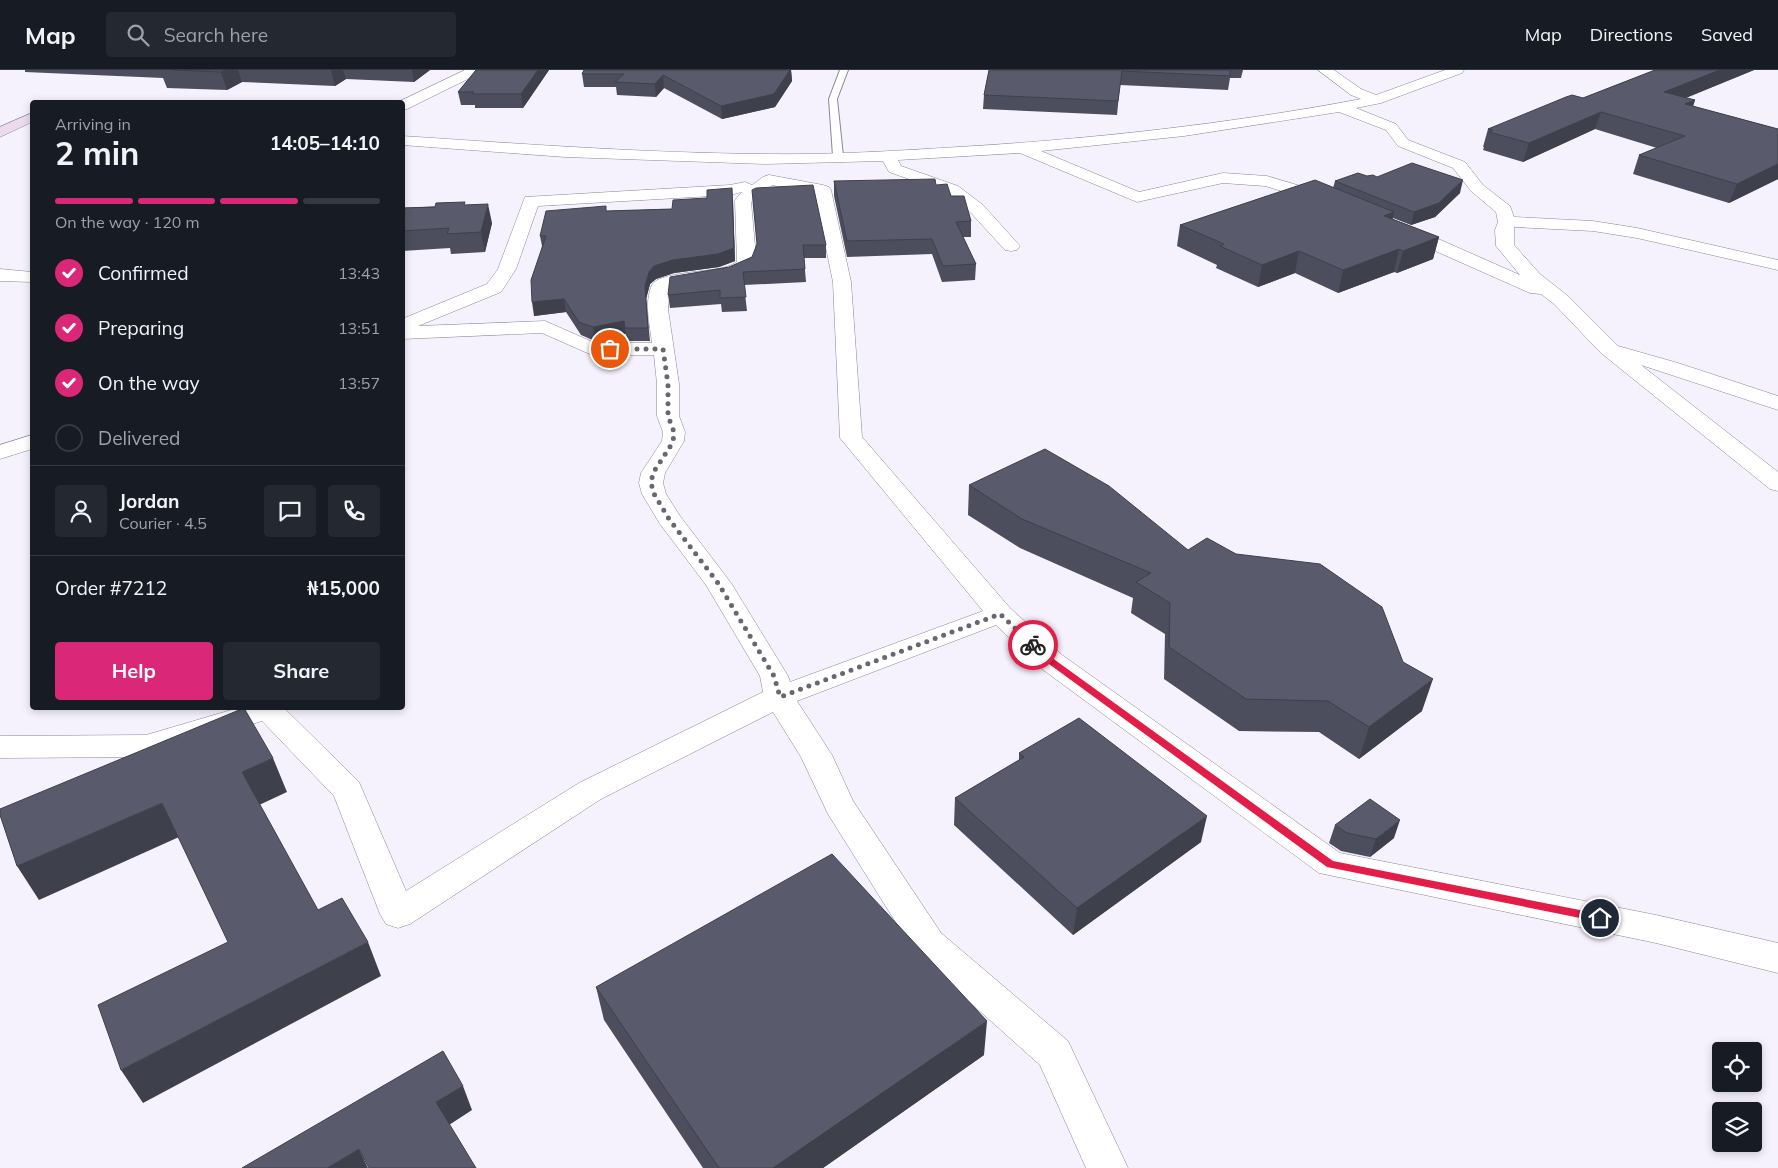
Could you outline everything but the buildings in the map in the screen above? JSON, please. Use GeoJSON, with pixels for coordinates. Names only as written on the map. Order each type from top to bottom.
{"type":"FeatureCollection","features":[{"type":"Feature","properties":{"kind":"main road"},"geometry":{"type":"LineString","coordinates":[[8,114],[30,117]]}},
{"type":"Feature","properties":{"kind":"main road"},"geometry":{"type":"LineString","coordinates":[[0,132],[30,118]]}},
{"type":"Feature","properties":{"kind":"street"},"geometry":{"type":"LineString","coordinates":[[405,105],[475,70]]}},
{"type":"Feature","properties":{"kind":"street"},"geometry":{"type":"LineString","coordinates":[[1325,70],[1356,92],[1376,100]]}},
{"type":"Feature","properties":{"kind":"street"},"geometry":{"type":"LineString","coordinates":[[405,140],[565,152],[765,159],[888,156],[1021,148],[1184,132],[1340,107],[1376,100],[1457,70]]}},
{"type":"Feature","properties":{"kind":"street"},"geometry":{"type":"LineString","coordinates":[[1340,107],[1391,127],[1403,143],[1459,165],[1477,188],[1504,210],[1507,222],[1504,230],[1505,246],[1533,278],[1561,300],[1608,348],[1778,484]]}},
{"type":"Feature","properties":{"kind":"street"},"geometry":{"type":"LineString","coordinates":[[1021,148],[1137,197],[1223,178],[1267,181],[1302,190],[1340,204]]}},
{"type":"Feature","properties":{"kind":"street"},"geometry":{"type":"LineString","coordinates":[[888,156],[895,169],[952,189],[977,209],[1011,246]]}},
{"type":"Feature","properties":{"kind":"street"},"geometry":{"type":"LineString","coordinates":[[765,159],[768,180]]}},
{"type":"Feature","properties":{"kind":"street"},"geometry":{"type":"LineString","coordinates":[[768,180],[743,200],[747,257],[744,265],[730,272],[669,282],[662,286],[658,310],[668,384],[668,416],[674,432],[673,442],[653,473],[651,483],[654,494],[669,519],[718,583],[774,676],[780,697],[816,755],[839,806],[928,943],[1054,1053],[1107,1168]]}},
{"type":"Feature","properties":{"kind":"street"},"geometry":{"type":"LineString","coordinates":[[405,325],[494,288],[507,269],[531,201],[730,190],[768,180],[823,190],[842,282],[851,438],[1000,614],[1052,662],[1331,864],[1656,929],[1778,958]]}},
{"type":"Feature","properties":{"kind":"street"},"geometry":{"type":"LineString","coordinates":[[1507,222],[1588,226],[1636,233],[1778,266]]}},
{"type":"Feature","properties":{"kind":"street"},"geometry":{"type":"LineString","coordinates":[[1390,225],[1561,300]]}},
{"type":"Feature","properties":{"kind":"street"},"geometry":{"type":"LineString","coordinates":[[0,275],[30,277]]}},
{"type":"Feature","properties":{"kind":"street"},"geometry":{"type":"LineString","coordinates":[[405,333],[545,327],[592,349],[663,349]]}},
{"type":"Feature","properties":{"kind":"street"},"geometry":{"type":"LineString","coordinates":[[1608,348],[1778,403]]}},
{"type":"Feature","properties":{"kind":"street"},"geometry":{"type":"LineString","coordinates":[[0,452],[30,443]]}},
{"type":"Feature","properties":{"kind":"street"},"geometry":{"type":"LineString","coordinates":[[269,710],[348,790],[398,914],[590,791],[780,697],[1000,614]]}},
{"type":"Feature","properties":{"kind":"street"},"geometry":{"type":"LineString","coordinates":[[0,747],[146,746],[265,710]]}},
{"type":"Feature","properties":{"kind":"lane"},"geometry":{"type":"LineString","coordinates":[[838,156],[833,99],[834,91],[844,70]]}},
{"type":"Feature","properties":{"kind":"way so far"},"geometry":{"type":"LineString","coordinates":[[610,349],[663,349],[668,384],[668,416],[674,432],[673,442],[662,456],[653,473],[651,483],[654,494],[669,519],[718,583],[774,676],[780,697],[1000,614],[1033,645]]}},
{"type":"Feature","properties":{"kind":"route"},"geometry":{"type":"LineString","coordinates":[[1033,645],[1052,662],[1331,864],[1600,918]]}}]}
